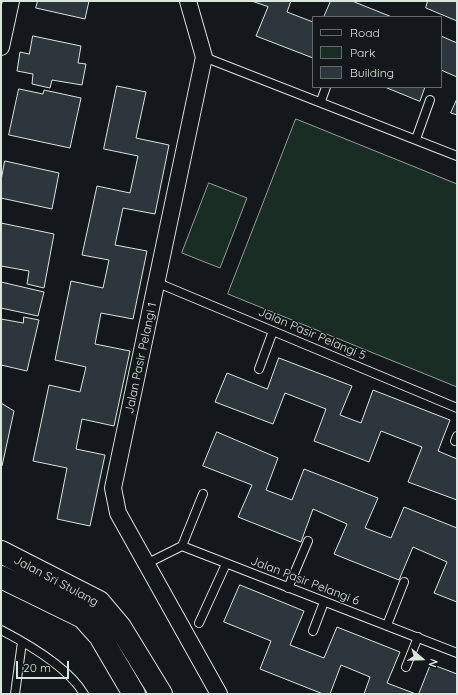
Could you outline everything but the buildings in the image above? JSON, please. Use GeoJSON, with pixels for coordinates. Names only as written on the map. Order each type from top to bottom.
{"type":"FeatureCollection","features":[{"type":"Feature","properties":{"kind":"street"},"geometry":{"type":"LineString","coordinates":[[1,47],[11,1]]}},
{"type":"Feature","properties":{"kind":"street","name":"Jalan Pasir Pelangi 1"},"geometry":{"type":"LineString","coordinates":[[188,1],[204,57],[158,283],[113,488],[118,513],[219,694]]}},
{"type":"Feature","properties":{"kind":"street","name":"Jalan Sri Stulang"},"geometry":{"type":"LineString","coordinates":[[1,552],[99,602],[120,627],[161,694]]}},
{"type":"Feature","properties":{"kind":"street","name":"Jalan Sri Stulang"},"geometry":{"type":"LineString","coordinates":[[1,577],[83,617],[100,636],[134,694]]}},
{"type":"Feature","properties":{"kind":"lane"},"geometry":{"type":"LineString","coordinates":[[204,57],[321,101],[457,156]]}},
{"type":"Feature","properties":{"kind":"lane"},"geometry":{"type":"LineString","coordinates":[[321,101],[326,88]]}},
{"type":"Feature","properties":{"kind":"lane"},"geometry":{"type":"LineString","coordinates":[[416,139],[430,100]]}},
{"type":"Feature","properties":{"kind":"lane","name":"Jalan Pasir Pelangi 5"},"geometry":{"type":"LineString","coordinates":[[158,283],[457,408]]}},
{"type":"Feature","properties":{"kind":"lane"},"geometry":{"type":"LineString","coordinates":[[259,369],[273,331]]}},
{"type":"Feature","properties":{"kind":"lane"},"geometry":{"type":"LineString","coordinates":[[146,564],[182,546],[203,494]]}},
{"type":"Feature","properties":{"kind":"lane"},"geometry":{"type":"LineString","coordinates":[[288,588],[308,541]]}},
{"type":"Feature","properties":{"kind":"lane","name":"Jalan Pasir Pelangi 6"},"geometry":{"type":"LineString","coordinates":[[182,546],[457,652]]}},
{"type":"Feature","properties":{"kind":"lane"},"geometry":{"type":"LineString","coordinates":[[199,623],[226,564]]}},
{"type":"Feature","properties":{"kind":"lane"},"geometry":{"type":"LineString","coordinates":[[387,626],[404,582]]}},
{"type":"Feature","properties":{"kind":"lane"},"geometry":{"type":"LineString","coordinates":[[313,631],[324,602]]}},
{"type":"Feature","properties":{"kind":"lane"},"geometry":{"type":"LineString","coordinates":[[1,630],[49,658],[80,688],[84,694]]}},
{"type":"Feature","properties":{"kind":"lane"},"geometry":{"type":"LineString","coordinates":[[406,667],[418,637]]}},
{"type":"Feature","properties":{"kind":"lane"},"geometry":{"type":"LineString","coordinates":[[15,694],[22,642]]}},
{"type":"Feature","properties":{"kind":"green space"},"geometry":{"type":"Polygon","coordinates":[[[296,119],[457,184],[457,387],[228,294],[296,119]]]}},
{"type":"Feature","properties":{"kind":"green space"},"geometry":{"type":"Polygon","coordinates":[[[209,183],[247,198],[220,268],[182,253],[209,183]]]}}]}
